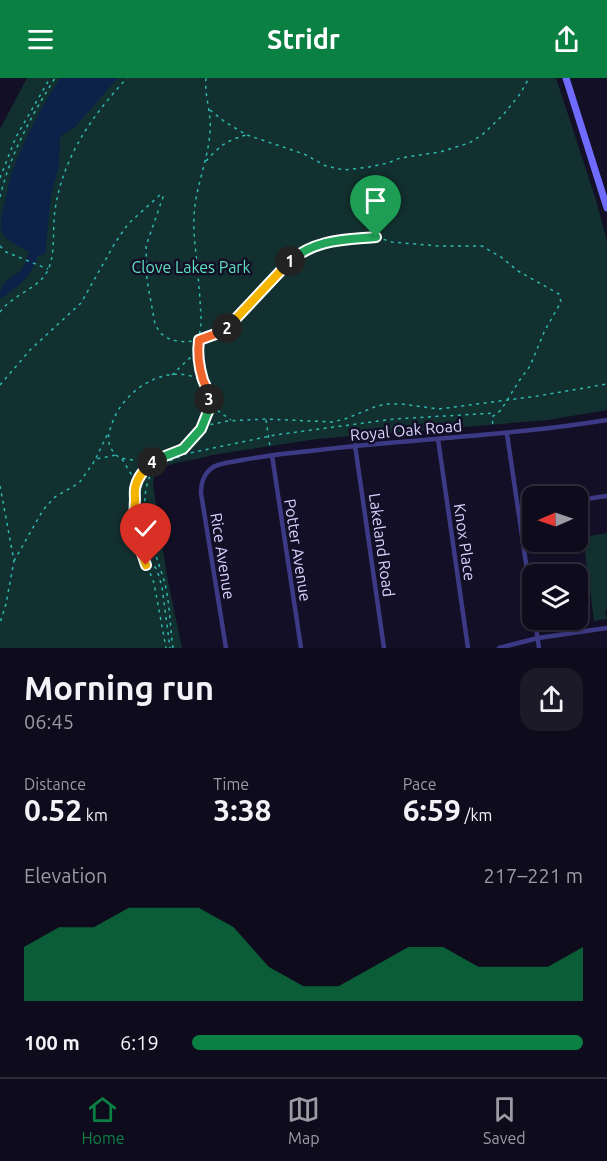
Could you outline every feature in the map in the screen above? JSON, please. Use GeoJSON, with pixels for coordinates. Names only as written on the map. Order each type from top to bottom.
{"type":"FeatureCollection","features":[{"type":"Feature","properties":{"kind":"main road"},"geometry":{"type":"LineString","coordinates":[[566,78],[607,206]]}},
{"type":"Feature","properties":{"kind":"street","name":"Royal Oak Road"},"geometry":{"type":"LineString","coordinates":[[209,470],[217,465],[272,455],[355,445],[507,434],[607,420]]}},
{"type":"Feature","properties":{"kind":"street"},"geometry":{"type":"LineString","coordinates":[[507,434],[526,564]]}},
{"type":"Feature","properties":{"kind":"street","name":"Knox Place"},"geometry":{"type":"LineString","coordinates":[[438,439],[468,648]]}},
{"type":"Feature","properties":{"kind":"street","name":"Lakeland Road"},"geometry":{"type":"LineString","coordinates":[[355,445],[384,648]]}},
{"type":"Feature","properties":{"kind":"street","name":"Potter Avenue"},"geometry":{"type":"LineString","coordinates":[[272,455],[301,648]]}},
{"type":"Feature","properties":{"kind":"street","name":"Rice Avenue"},"geometry":{"type":"LineString","coordinates":[[209,470],[203,480],[201,493],[226,648]]}},
{"type":"Feature","properties":{"kind":"street"},"geometry":{"type":"LineString","coordinates":[[588,499],[607,496]]}},
{"type":"Feature","properties":{"kind":"street"},"geometry":{"type":"LineString","coordinates":[[518,508],[522,508]]}},
{"type":"Feature","properties":{"kind":"street"},"geometry":{"type":"LineString","coordinates":[[499,648],[538,638],[607,628]]}},
{"type":"Feature","properties":{"kind":"street"},"geometry":{"type":"LineString","coordinates":[[537,630],[539,648]]}},
{"type":"Feature","properties":{"kind":"path"},"geometry":{"type":"LineString","coordinates":[[0,178],[16,137],[50,78]]}},
{"type":"Feature","properties":{"kind":"path"},"geometry":{"type":"LineString","coordinates":[[0,197],[18,145],[55,78]]}},
{"type":"Feature","properties":{"kind":"path"},"geometry":{"type":"LineString","coordinates":[[0,312],[6,303],[39,282],[48,270],[52,257],[53,225],[63,174],[85,129],[127,78]]}},
{"type":"Feature","properties":{"kind":"path"},"geometry":{"type":"LineString","coordinates":[[206,78],[211,131],[195,201],[194,217],[201,320],[199,367],[214,408],[233,421]]}},
{"type":"Feature","properties":{"kind":"path"},"geometry":{"type":"LineString","coordinates":[[209,109],[247,135],[304,154],[326,166],[344,170],[388,164],[400,158],[440,152],[469,143],[483,135],[503,115],[520,94],[529,78]]}},
{"type":"Feature","properties":{"kind":"path"},"geometry":{"type":"LineString","coordinates":[[205,162],[218,148],[231,140],[247,135]]}},
{"type":"Feature","properties":{"kind":"path"},"geometry":{"type":"LineString","coordinates":[[0,385],[30,350],[81,303],[128,224],[160,194],[163,194],[148,237],[146,256],[148,295],[155,324],[160,333],[171,340],[186,342],[199,340],[221,332],[291,259],[321,243],[376,237],[392,242],[439,246],[482,246],[501,257],[518,272],[559,294],[561,302],[545,330],[530,366],[501,410],[492,417],[493,426]]}},
{"type":"Feature","properties":{"kind":"path"},"geometry":{"type":"LineString","coordinates":[[0,246],[6,252],[48,270]]}},
{"type":"Feature","properties":{"kind":"path"},"geometry":{"type":"LineString","coordinates":[[172,375],[198,351]]}},
{"type":"Feature","properties":{"kind":"path"},"geometry":{"type":"LineString","coordinates":[[0,623],[14,561],[43,510],[56,497],[79,483],[96,459],[118,411],[129,396],[149,382],[172,375],[191,377],[205,383]]}},
{"type":"Feature","properties":{"kind":"path"},"geometry":{"type":"LineString","coordinates":[[202,426],[266,419],[332,422],[389,404],[439,409],[607,384]]}},
{"type":"Feature","properties":{"kind":"path"},"geometry":{"type":"LineString","coordinates":[[122,459],[155,460],[183,449],[202,426],[209,409],[209,394]]}},
{"type":"Feature","properties":{"kind":"path"},"geometry":{"type":"LineString","coordinates":[[146,469],[154,468],[185,454],[269,436],[394,419],[496,413]]}},
{"type":"Feature","properties":{"kind":"path"},"geometry":{"type":"LineString","coordinates":[[266,419],[270,447]]}},
{"type":"Feature","properties":{"kind":"path"},"geometry":{"type":"LineString","coordinates":[[108,435],[111,446],[116,455],[122,459],[135,486],[137,540],[154,583],[166,648]]}},
{"type":"Feature","properties":{"kind":"path"},"geometry":{"type":"LineString","coordinates":[[96,459],[116,455]]}},
{"type":"Feature","properties":{"kind":"path"},"geometry":{"type":"LineString","coordinates":[[135,486],[155,460]]}},
{"type":"Feature","properties":{"kind":"path"},"geometry":{"type":"LineString","coordinates":[[154,468],[148,483],[145,506],[151,542],[165,586],[172,648]]}},
{"type":"Feature","properties":{"kind":"path"},"geometry":{"type":"LineString","coordinates":[[0,486],[14,561]]}},
{"type":"Feature","properties":{"kind":"path"},"geometry":{"type":"LineString","coordinates":[[146,565],[155,567],[160,580],[172,648]]}},
{"type":"Feature","properties":{"kind":"green space","name":"Clove Lakes Park"},"geometry":{"type":"Polygon","coordinates":[[[27,78],[556,78],[607,241],[607,410],[548,420],[317,439],[212,455],[161,468],[155,472],[153,485],[167,576],[182,648],[0,648],[0,129],[27,78]]]}},
{"type":"Feature","properties":{"kind":"green space"},"geometry":{"type":"Polygon","coordinates":[[[607,533],[607,610],[605,611],[607,619],[594,621],[585,552],[588,552],[588,536],[607,533]]]}},
{"type":"Feature","properties":{"kind":"water"},"geometry":{"type":"Polygon","coordinates":[[[60,78],[118,78],[75,127],[62,135],[59,166],[51,196],[45,254],[38,256],[32,270],[23,281],[0,299],[2,286],[23,267],[29,252],[9,240],[1,229],[1,217],[10,178],[32,126],[60,78]]]}},
{"type":"Feature","properties":{"kind":"route"},"geometry":{"type":"LineString","coordinates":[[146,565],[135,527],[135,486],[147,467],[155,460],[183,449],[201,429],[209,409],[209,393],[199,367],[199,340],[221,332],[230,325],[291,259],[306,249],[321,243],[376,237]]}}]}
